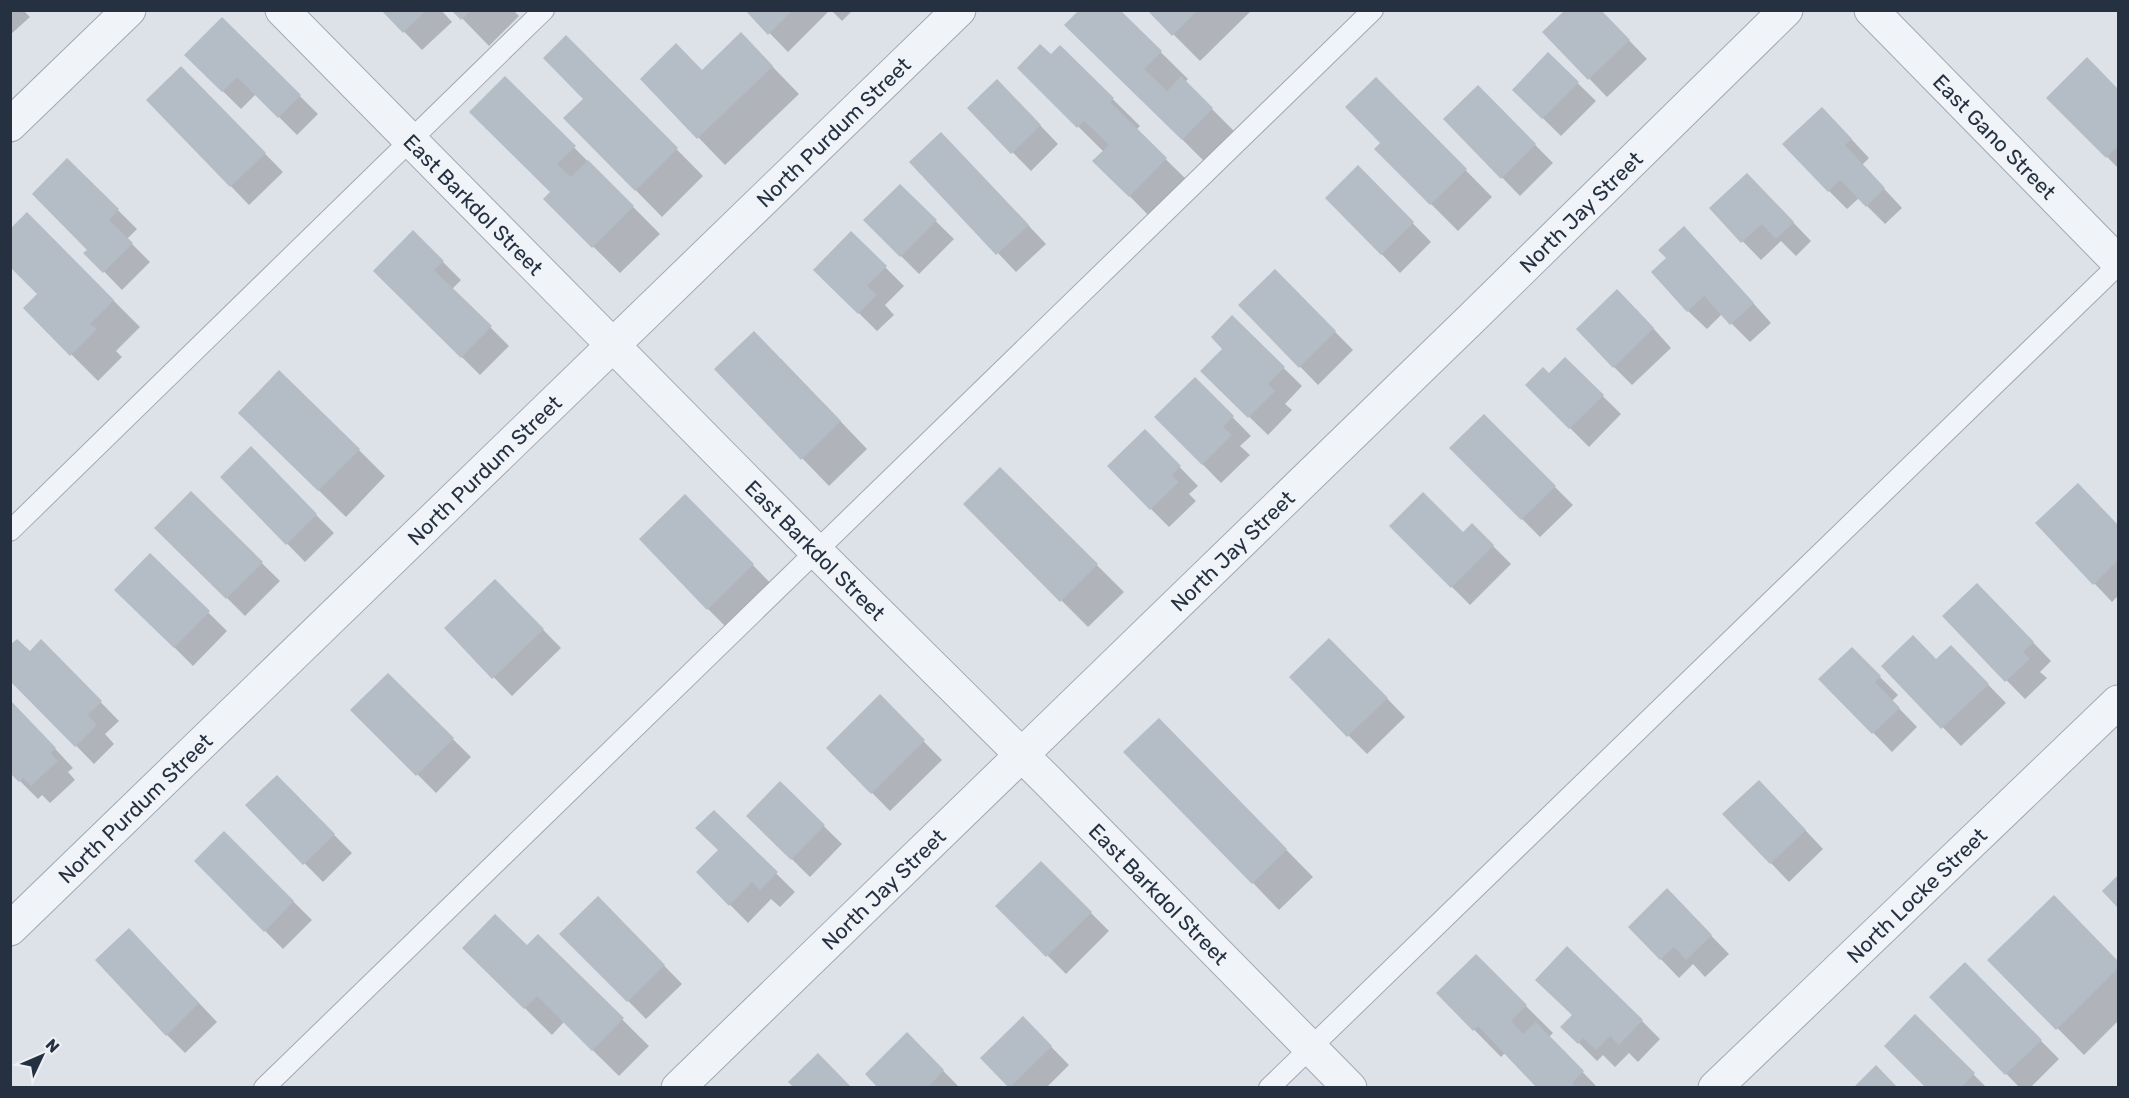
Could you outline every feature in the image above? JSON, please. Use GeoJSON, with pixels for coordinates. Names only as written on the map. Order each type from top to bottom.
{"type":"FeatureCollection","features":[{"type":"Feature","properties":{"kind":"street"},"geometry":{"type":"LineString","coordinates":[[10,125],[129,10]]}},
{"type":"Feature","properties":{"kind":"street","name":"East Barkdol Street"},"geometry":{"type":"LineString","coordinates":[[282,10],[1350,1088]]}},
{"type":"Feature","properties":{"kind":"street","name":"North Purdum Street"},"geometry":{"type":"LineString","coordinates":[[11,928],[959,10]]}},
{"type":"Feature","properties":{"kind":"street","name":"North Jay Street"},"geometry":{"type":"LineString","coordinates":[[678,1088],[1786,10]]}},
{"type":"Feature","properties":{"kind":"street","name":"East Gano Street"},"geometry":{"type":"LineString","coordinates":[[1871,10],[2118,264]]}},
{"type":"Feature","properties":{"kind":"street","name":"North Locke Street"},"geometry":{"type":"LineString","coordinates":[[1715,1088],[2118,702]]}},
{"type":"Feature","properties":{"kind":"lane"},"geometry":{"type":"LineString","coordinates":[[10,531],[544,10]]}},
{"type":"Feature","properties":{"kind":"lane"},"geometry":{"type":"LineString","coordinates":[[264,1088],[1373,10]]}},
{"type":"Feature","properties":{"kind":"lane"},"geometry":{"type":"LineString","coordinates":[[1269,1088],[2118,264]]}},
{"type":"Feature","properties":{"kind":"building"},"geometry":{"type":"Polygon","coordinates":[[[381,10],[427,10],[403,33],[381,10]]]}},
{"type":"Feature","properties":{"kind":"building"},"geometry":{"type":"Polygon","coordinates":[[[451,10],[471,10],[461,20],[451,10]]]}},
{"type":"Feature","properties":{"kind":"building"},"geometry":{"type":"Polygon","coordinates":[[[745,10],[793,10],[768,35],[745,10]]]}},
{"type":"Feature","properties":{"kind":"building"},"geometry":{"type":"Polygon","coordinates":[[[1079,10],[1120,10],[1162,51],[1144,69],[1167,91],[1181,76],[1213,108],[1182,140],[1064,25],[1079,10]]]}},
{"type":"Feature","properties":{"kind":"building"},"geometry":{"type":"Polygon","coordinates":[[[1147,10],[1198,10],[1172,36],[1147,10]]]}},
{"type":"Feature","properties":{"kind":"building"},"geometry":{"type":"Polygon","coordinates":[[[1565,10],[1601,10],[1630,40],[1588,80],[1542,32],[1565,10]]]}},
{"type":"Feature","properties":{"kind":"building"},"geometry":{"type":"Polygon","coordinates":[[[222,17],[301,95],[278,118],[237,77],[222,92],[184,55],[222,17]]]}},
{"type":"Feature","properties":{"kind":"building"},"geometry":{"type":"Polygon","coordinates":[[[741,32],[773,66],[697,139],[640,79],[676,43],[702,70],[741,32]]]}},
{"type":"Feature","properties":{"kind":"building"},"geometry":{"type":"Polygon","coordinates":[[[566,35],[678,148],[635,191],[563,118],[583,99],[543,58],[566,35]]]}},
{"type":"Feature","properties":{"kind":"building"},"geometry":{"type":"Polygon","coordinates":[[[1040,44],[1051,54],[1060,45],[1114,98],[1110,102],[1167,158],[1129,197],[1092,161],[1109,145],[1084,121],[1077,128],[1017,68],[1040,44]]]}},
{"type":"Feature","properties":{"kind":"building"},"geometry":{"type":"Polygon","coordinates":[[[1548,52],[1579,82],[1542,119],[1512,90],[1548,52]]]}},
{"type":"Feature","properties":{"kind":"building"},"geometry":{"type":"Polygon","coordinates":[[[2087,57],[2118,89],[2118,146],[2106,158],[2046,98],[2087,57]]]}},
{"type":"Feature","properties":{"kind":"building"},"geometry":{"type":"Polygon","coordinates":[[[181,66],[266,153],[230,187],[146,100],[181,66]]]}},
{"type":"Feature","properties":{"kind":"building"},"geometry":{"type":"Polygon","coordinates":[[[505,76],[576,146],[557,164],[571,177],[588,160],[634,206],[592,248],[543,199],[550,192],[469,112],[505,76]]]}},
{"type":"Feature","properties":{"kind":"building"},"geometry":{"type":"Polygon","coordinates":[[[1376,77],[1467,169],[1430,205],[1374,149],[1380,143],[1345,107],[1376,77]]]}},
{"type":"Feature","properties":{"kind":"building"},"geometry":{"type":"Polygon","coordinates":[[[997,79],[1041,125],[1011,154],[967,108],[997,79]]]}},
{"type":"Feature","properties":{"kind":"building"},"geometry":{"type":"Polygon","coordinates":[[[1478,85],[1536,144],[1501,179],[1443,119],[1478,85]]]}},
{"type":"Feature","properties":{"kind":"building"},"geometry":{"type":"Polygon","coordinates":[[[1822,107],[1852,139],[1845,145],[1885,188],[1866,207],[1840,180],[1828,192],[1782,144],[1822,107]]]}},
{"type":"Feature","properties":{"kind":"building"},"geometry":{"type":"Polygon","coordinates":[[[941,132],[1029,225],[996,255],[909,162],[941,132]]]}},
{"type":"Feature","properties":{"kind":"building"},"geometry":{"type":"Polygon","coordinates":[[[67,158],[119,209],[109,220],[133,243],[103,273],[83,253],[87,250],[32,194],[67,158]]]}},
{"type":"Feature","properties":{"kind":"building"},"geometry":{"type":"Polygon","coordinates":[[[1358,165],[1414,222],[1381,255],[1325,198],[1358,165]]]}},
{"type":"Feature","properties":{"kind":"building"},"geometry":{"type":"Polygon","coordinates":[[[1747,173],[1794,222],[1776,239],[1762,224],[1741,243],[1709,208],[1747,173]]]}},
{"type":"Feature","properties":{"kind":"building"},"geometry":{"type":"Polygon","coordinates":[[[900,184],[937,220],[900,257],[863,220],[900,184]]]}},
{"type":"Feature","properties":{"kind":"building"},"geometry":{"type":"Polygon","coordinates":[[[27,212],[114,300],[90,324],[97,329],[70,356],[23,308],[37,294],[10,267],[10,229],[27,212]]]}},
{"type":"Feature","properties":{"kind":"building"},"geometry":{"type":"Polygon","coordinates":[[[1684,226],[1754,303],[1730,325],[1704,296],[1687,312],[1651,272],[1666,258],[1658,250],[1684,226]]]}},
{"type":"Feature","properties":{"kind":"building"},"geometry":{"type":"Polygon","coordinates":[[[413,230],[444,261],[434,270],[492,326],[461,358],[373,271],[413,230]]]}},
{"type":"Feature","properties":{"kind":"building"},"geometry":{"type":"Polygon","coordinates":[[[851,231],[887,266],[867,286],[877,295],[858,314],[813,270],[851,231]]]}},
{"type":"Feature","properties":{"kind":"building"},"geometry":{"type":"Polygon","coordinates":[[[1275,269],[1336,331],[1299,368],[1238,305],[1275,269]]]}},
{"type":"Feature","properties":{"kind":"building"},"geometry":{"type":"Polygon","coordinates":[[[1617,289],[1654,328],[1613,368],[1576,329],[1617,289]]]}},
{"type":"Feature","properties":{"kind":"building"},"geometry":{"type":"Polygon","coordinates":[[[1232,315],[1285,367],[1268,384],[1275,391],[1248,418],[1200,371],[1222,349],[1211,337],[1232,315]]]}},
{"type":"Feature","properties":{"kind":"building"},"geometry":{"type":"Polygon","coordinates":[[[754,331],[841,421],[801,460],[714,369],[754,331]]]}},
{"type":"Feature","properties":{"kind":"building"},"geometry":{"type":"Polygon","coordinates":[[[1565,357],[1604,395],[1569,429],[1525,385],[1543,367],[1549,373],[1565,357]]]}},
{"type":"Feature","properties":{"kind":"building"},"geometry":{"type":"Polygon","coordinates":[[[279,370],[360,449],[318,491],[238,413],[279,370]]]}},
{"type":"Feature","properties":{"kind":"building"},"geometry":{"type":"Polygon","coordinates":[[[1195,377],[1234,416],[1223,427],[1232,435],[1202,465],[1154,417],[1195,377]]]}},
{"type":"Feature","properties":{"kind":"building"},"geometry":{"type":"Polygon","coordinates":[[[1484,414],[1556,486],[1521,520],[1449,448],[1484,414]]]}},
{"type":"Feature","properties":{"kind":"building"},"geometry":{"type":"Polygon","coordinates":[[[1145,429],[1181,466],[1172,475],[1179,482],[1150,510],[1107,466],[1145,429]]]}},
{"type":"Feature","properties":{"kind":"building"},"geometry":{"type":"Polygon","coordinates":[[[251,446],[317,514],[286,545],[220,477],[251,446]]]}},
{"type":"Feature","properties":{"kind":"building"},"geometry":{"type":"Polygon","coordinates":[[[1000,467],[1098,564],[1060,602],[963,504],[1000,467]]]}},
{"type":"Feature","properties":{"kind":"building"},"geometry":{"type":"Polygon","coordinates":[[[2078,483],[2118,525],[2118,560],[2093,585],[2035,523],[2078,483]]]}},
{"type":"Feature","properties":{"kind":"building"},"geometry":{"type":"Polygon","coordinates":[[[191,491],[263,562],[226,599],[154,528],[191,491]]]}},
{"type":"Feature","properties":{"kind":"building"},"geometry":{"type":"Polygon","coordinates":[[[1423,492],[1463,532],[1472,523],[1494,545],[1451,588],[1389,526],[1423,492]]]}},
{"type":"Feature","properties":{"kind":"building"},"geometry":{"type":"Polygon","coordinates":[[[685,494],[754,564],[707,610],[639,539],[685,494]]]}},
{"type":"Feature","properties":{"kind":"building"},"geometry":{"type":"Polygon","coordinates":[[[150,553],[210,611],[174,648],[114,590],[150,553]]]}},
{"type":"Feature","properties":{"kind":"building"},"geometry":{"type":"Polygon","coordinates":[[[495,579],[544,629],[492,679],[444,628],[495,579]]]}},
{"type":"Feature","properties":{"kind":"building"},"geometry":{"type":"Polygon","coordinates":[[[1977,583],[2034,642],[2023,652],[2030,659],[2005,682],[1942,616],[1977,583]]]}},
{"type":"Feature","properties":{"kind":"building"},"geometry":{"type":"Polygon","coordinates":[[[1913,635],[1936,659],[1951,645],[1989,684],[1941,729],[1881,666],[1913,635]]]}},
{"type":"Feature","properties":{"kind":"building"},"geometry":{"type":"Polygon","coordinates":[[[1329,638],[1388,698],[1347,737],[1289,677],[1329,638]]]}},
{"type":"Feature","properties":{"kind":"building"},"geometry":{"type":"Polygon","coordinates":[[[17,639],[30,651],[41,639],[102,701],[88,715],[97,725],[75,747],[10,681],[10,645],[17,639]]]}},
{"type":"Feature","properties":{"kind":"building"},"geometry":{"type":"Polygon","coordinates":[[[1852,647],[1881,676],[1875,682],[1900,708],[1872,734],[1818,679],[1852,647]]]}},
{"type":"Feature","properties":{"kind":"building"},"geometry":{"type":"Polygon","coordinates":[[[388,673],[454,738],[416,776],[350,710],[388,673]]]}},
{"type":"Feature","properties":{"kind":"building"},"geometry":{"type":"Polygon","coordinates":[[[880,694],[925,740],[871,794],[826,748],[880,694]]]}},
{"type":"Feature","properties":{"kind":"building"},"geometry":{"type":"Polygon","coordinates":[[[10,700],[56,748],[51,753],[58,761],[31,786],[23,778],[19,782],[10,773],[10,700]]]}},
{"type":"Feature","properties":{"kind":"building"},"geometry":{"type":"Polygon","coordinates":[[[1159,718],[1287,849],[1252,884],[1123,752],[1159,718]]]}},
{"type":"Feature","properties":{"kind":"building"},"geometry":{"type":"Polygon","coordinates":[[[277,775],[335,834],[303,865],[245,805],[277,775]]]}},
{"type":"Feature","properties":{"kind":"building"},"geometry":{"type":"Polygon","coordinates":[[[1759,780],[1806,830],[1770,864],[1722,814],[1759,780]]]}},
{"type":"Feature","properties":{"kind":"building"},"geometry":{"type":"Polygon","coordinates":[[[780,781],[825,825],[791,860],[746,816],[780,781]]]}},
{"type":"Feature","properties":{"kind":"building"},"geometry":{"type":"Polygon","coordinates":[[[714,810],[778,872],[760,890],[752,882],[729,906],[696,872],[718,850],[695,828],[714,810]]]}},
{"type":"Feature","properties":{"kind":"building"},"geometry":{"type":"Polygon","coordinates":[[[224,831],[294,901],[264,932],[194,861],[224,831]]]}},
{"type":"Feature","properties":{"kind":"building"},"geometry":{"type":"Polygon","coordinates":[[[1041,861],[1092,912],[1046,957],[995,906],[1041,861]]]}},
{"type":"Feature","properties":{"kind":"building"},"geometry":{"type":"Polygon","coordinates":[[[2118,875],[2118,908],[2102,891],[2118,875]]]}},
{"type":"Feature","properties":{"kind":"building"},"geometry":{"type":"Polygon","coordinates":[[[1667,888],[1712,935],[1686,960],[1674,947],[1660,960],[1628,927],[1667,888]]]}},
{"type":"Feature","properties":{"kind":"building"},"geometry":{"type":"Polygon","coordinates":[[[2054,895],[2118,961],[2118,968],[2056,1030],[1987,960],[2054,895]]]}},
{"type":"Feature","properties":{"kind":"building"},"geometry":{"type":"Polygon","coordinates":[[[598,896],[665,965],[627,1002],[559,934],[598,896]]]}},
{"type":"Feature","properties":{"kind":"building"},"geometry":{"type":"Polygon","coordinates":[[[495,914],[527,945],[538,934],[624,1018],[592,1051],[537,996],[524,1009],[462,948],[495,914]]]}},
{"type":"Feature","properties":{"kind":"building"},"geometry":{"type":"Polygon","coordinates":[[[129,928],[199,1003],[166,1036],[95,960],[129,928]]]}},
{"type":"Feature","properties":{"kind":"building"},"geometry":{"type":"Polygon","coordinates":[[[1567,946],[1643,1020],[1619,1045],[1610,1036],[1596,1050],[1583,1038],[1578,1044],[1560,1027],[1572,1015],[1535,980],[1567,946]]]}},
{"type":"Feature","properties":{"kind":"building"},"geometry":{"type":"Polygon","coordinates":[[[1476,954],[1527,1005],[1511,1021],[1523,1034],[1536,1022],[1584,1071],[1572,1083],[1577,1088],[1537,1088],[1478,1026],[1473,1031],[1436,993],[1476,954]]]}},
{"type":"Feature","properties":{"kind":"building"},"geometry":{"type":"Polygon","coordinates":[[[1965,962],[2042,1040],[2005,1075],[1929,997],[1965,962]]]}},
{"type":"Feature","properties":{"kind":"building"},"geometry":{"type":"Polygon","coordinates":[[[1915,1014],[1975,1073],[1961,1088],[1926,1088],[1884,1046],[1915,1014]]]}},
{"type":"Feature","properties":{"kind":"building"},"geometry":{"type":"Polygon","coordinates":[[[1023,1016],[1052,1046],[1009,1088],[980,1058],[1023,1016]]]}},
{"type":"Feature","properties":{"kind":"building"},"geometry":{"type":"Polygon","coordinates":[[[907,1032],[944,1070],[927,1088],[878,1088],[865,1074],[907,1032]]]}},
{"type":"Feature","properties":{"kind":"building"},"geometry":{"type":"Polygon","coordinates":[[[818,1053],[852,1088],[794,1088],[788,1082],[818,1053]]]}},
{"type":"Feature","properties":{"kind":"building"},"geometry":{"type":"Polygon","coordinates":[[[1876,1065],[1898,1088],[1853,1088],[1876,1065]]]}}]}
